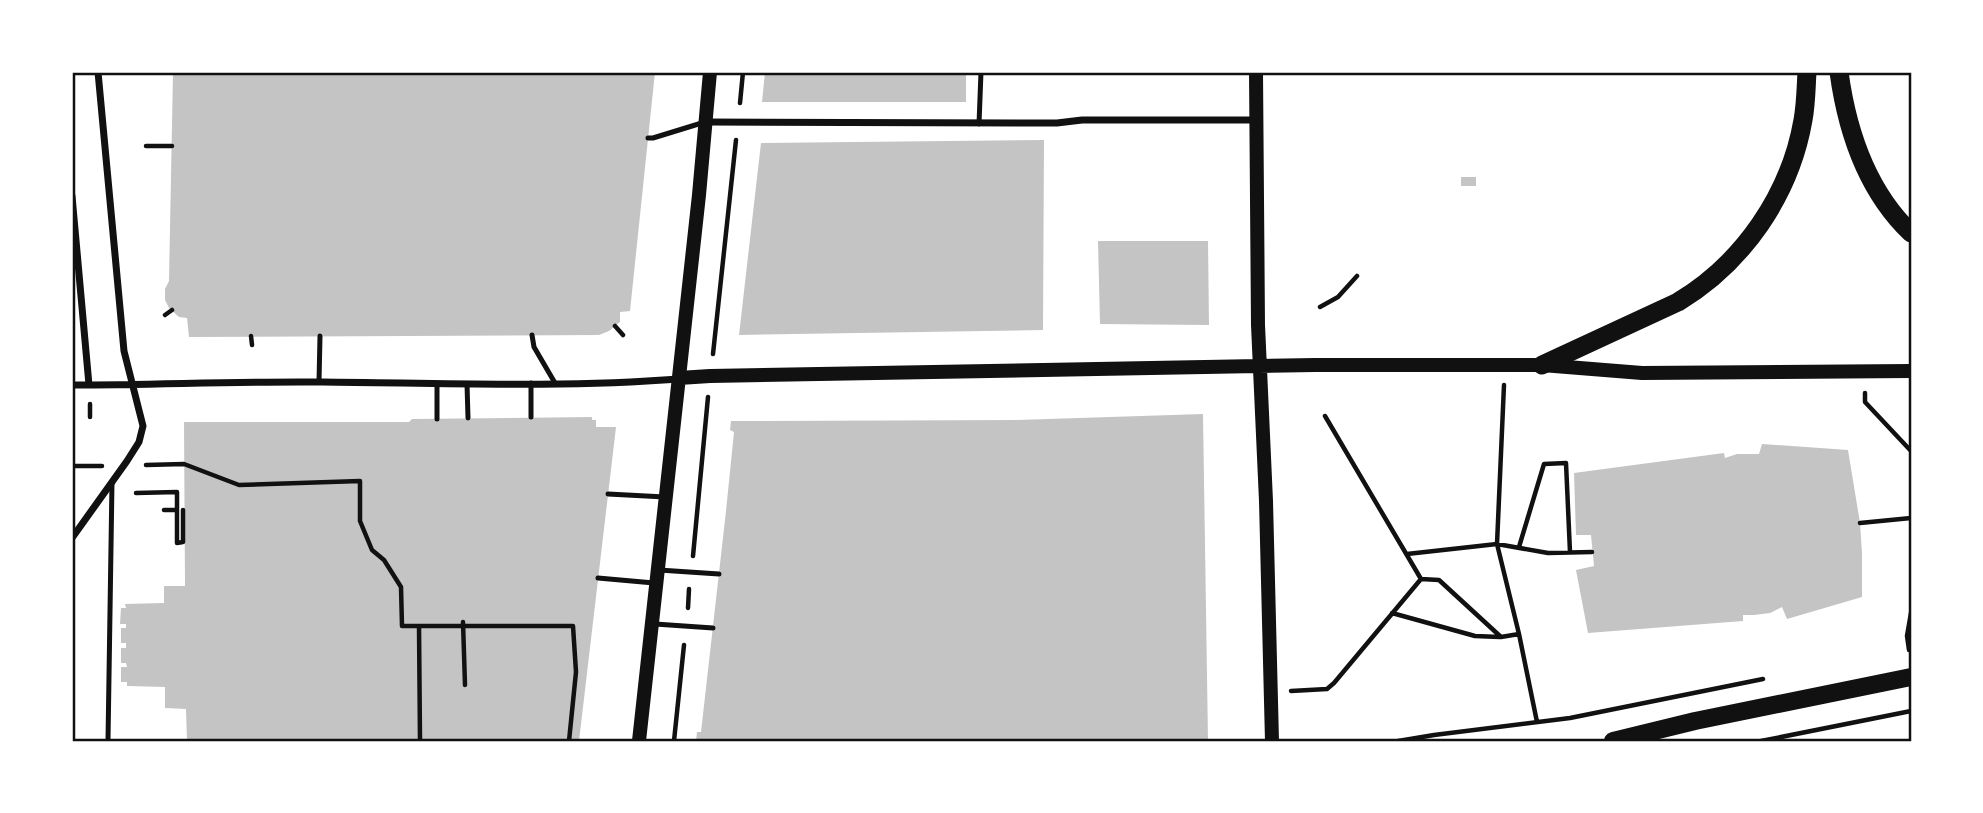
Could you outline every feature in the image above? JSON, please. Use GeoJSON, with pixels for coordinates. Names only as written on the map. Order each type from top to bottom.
{"type":"FeatureCollection","features":[{"type":"Feature","properties":{"kind":"highway"},"geometry":{"type":"LineString","coordinates":[[1542,365],[1678,302],[1698,290],[1734,257],[1765,217],[1790,166],[1803,119],[1807,72]]}},
{"type":"Feature","properties":{"kind":"highway"},"geometry":{"type":"LineString","coordinates":[[1839,72],[1852,136],[1863,163],[1890,210],[1911,233]]}},
{"type":"Feature","properties":{"kind":"main road"},"geometry":{"type":"LineString","coordinates":[[639,741],[707,122],[710,72]]}},
{"type":"Feature","properties":{"kind":"main road"},"geometry":{"type":"LineString","coordinates":[[1256,72],[1258,325],[1272,741]]}},
{"type":"Feature","properties":{"kind":"main road"},"geometry":{"type":"LineString","coordinates":[[679,379],[710,376],[1260,366],[1542,365],[1642,373],[1911,371]]}},
{"type":"Feature","properties":{"kind":"main road"},"geometry":{"type":"LineString","coordinates":[[1613,741],[1695,721],[1911,677]]}},
{"type":"Feature","properties":{"kind":"street"},"geometry":{"type":"LineString","coordinates":[[72,538],[139,442],[142,432],[142,418],[124,351],[98,72]]}},
{"type":"Feature","properties":{"kind":"street"},"geometry":{"type":"LineString","coordinates":[[707,122],[979,124],[1082,120],[1256,120]]}},
{"type":"Feature","properties":{"kind":"street"},"geometry":{"type":"LineString","coordinates":[[72,196],[89,385]]}},
{"type":"Feature","properties":{"kind":"street"},"geometry":{"type":"LineString","coordinates":[[72,385],[319,382],[623,383],[679,379]]}},
{"type":"Feature","properties":{"kind":"lane"},"geometry":{"type":"LineString","coordinates":[[979,124],[981,72]]}},
{"type":"Feature","properties":{"kind":"lane"},"geometry":{"type":"LineString","coordinates":[[648,138],[707,122]]}},
{"type":"Feature","properties":{"kind":"lane"},"geometry":{"type":"LineString","coordinates":[[532,335],[534,347],[555,383]]}},
{"type":"Feature","properties":{"kind":"lane"},"geometry":{"type":"LineString","coordinates":[[319,382],[320,336]]}},
{"type":"Feature","properties":{"kind":"lane"},"geometry":{"type":"LineString","coordinates":[[531,383],[531,417]]}},
{"type":"Feature","properties":{"kind":"lane"},"geometry":{"type":"LineString","coordinates":[[437,384],[437,419]]}},
{"type":"Feature","properties":{"kind":"lane"},"geometry":{"type":"LineString","coordinates":[[467,384],[468,418]]}},
{"type":"Feature","properties":{"kind":"lane"},"geometry":{"type":"LineString","coordinates":[[108,741],[112,481]]}},
{"type":"Feature","properties":{"kind":"lane"},"geometry":{"type":"LineString","coordinates":[[608,494],[665,497]]}},
{"type":"Feature","properties":{"kind":"lane"},"geometry":{"type":"LineString","coordinates":[[598,578],[719,574]]}},
{"type":"Feature","properties":{"kind":"lane"},"geometry":{"type":"LineString","coordinates":[[651,624],[713,628]]}},
{"type":"Feature","properties":{"kind":"path"},"geometry":{"type":"LineString","coordinates":[[739,115],[743,72]]}},
{"type":"Feature","properties":{"kind":"path"},"geometry":{"type":"LineString","coordinates":[[716,325],[737,131]]}},
{"type":"Feature","properties":{"kind":"path"},"geometry":{"type":"LineString","coordinates":[[146,146],[172,146]]}},
{"type":"Feature","properties":{"kind":"path"},"geometry":{"type":"LineString","coordinates":[[1320,307],[1338,298],[1357,276]]}},
{"type":"Feature","properties":{"kind":"path"},"geometry":{"type":"LineString","coordinates":[[165,315],[172,310]]}},
{"type":"Feature","properties":{"kind":"path"},"geometry":{"type":"LineString","coordinates":[[615,326],[623,335]]}},
{"type":"Feature","properties":{"kind":"path"},"geometry":{"type":"LineString","coordinates":[[251,336],[252,345]]}},
{"type":"Feature","properties":{"kind":"path"},"geometry":{"type":"LineString","coordinates":[[1865,402],[1911,451]]}},
{"type":"Feature","properties":{"kind":"path"},"geometry":{"type":"LineString","coordinates":[[1503,405],[1497,544],[1537,723]]}},
{"type":"Feature","properties":{"kind":"path"},"geometry":{"type":"LineString","coordinates":[[1325,416],[1421,579]]}},
{"type":"Feature","properties":{"kind":"path"},"geometry":{"type":"LineString","coordinates":[[1519,547],[1544,464],[1566,463],[1570,552]]}},
{"type":"Feature","properties":{"kind":"path"},"geometry":{"type":"LineString","coordinates":[[184,464],[239,485],[360,481],[360,520],[372,550],[384,560],[401,587],[402,626],[573,626],[576,672],[569,741]]}},
{"type":"Feature","properties":{"kind":"path"},"geometry":{"type":"LineString","coordinates":[[136,493],[177,492],[177,543],[183,542],[184,510],[164,510]]}},
{"type":"Feature","properties":{"kind":"path"},"geometry":{"type":"LineString","coordinates":[[1860,523],[1911,518]]}},
{"type":"Feature","properties":{"kind":"path"},"geometry":{"type":"LineString","coordinates":[[1407,554],[1497,544],[1548,553],[1592,552]]}},
{"type":"Feature","properties":{"kind":"path"},"geometry":{"type":"LineString","coordinates":[[1271,691],[1326,689],[1334,683],[1421,579]]}},
{"type":"Feature","properties":{"kind":"path"},"geometry":{"type":"LineString","coordinates":[[1421,579],[1439,580],[1501,637]]}},
{"type":"Feature","properties":{"kind":"path"},"geometry":{"type":"LineString","coordinates":[[1896,652],[1910,649],[1907,636],[1911,613]]}},
{"type":"Feature","properties":{"kind":"path"},"geometry":{"type":"LineString","coordinates":[[1392,614],[1475,636],[1519,635]]}},
{"type":"Feature","properties":{"kind":"path"},"geometry":{"type":"LineString","coordinates":[[463,624],[465,685]]}},
{"type":"Feature","properties":{"kind":"path"},"geometry":{"type":"LineString","coordinates":[[419,626],[420,741]]}},
{"type":"Feature","properties":{"kind":"path"},"geometry":{"type":"LineString","coordinates":[[1398,741],[1570,718],[1774,677]]}},
{"type":"Feature","properties":{"kind":"path"},"geometry":{"type":"LineString","coordinates":[[1761,741],[1911,712]]}},
{"type":"Feature","properties":{"kind":"building"},"geometry":{"type":"Polygon","coordinates":[[[173,72],[655,72],[630,311],[620,312],[620,322],[599,335],[189,337],[187,318],[179,317],[165,300],[165,289],[169,281],[173,72]]]}},
{"type":"Feature","properties":{"kind":"building"},"geometry":{"type":"Polygon","coordinates":[[[765,72],[966,72],[966,102],[762,102],[765,72]]]}},
{"type":"Feature","properties":{"kind":"building"},"geometry":{"type":"Polygon","coordinates":[[[1044,140],[1043,330],[739,335],[761,143],[1044,140]]]}},
{"type":"Feature","properties":{"kind":"building"},"geometry":{"type":"Polygon","coordinates":[[[1461,177],[1476,177],[1476,186],[1461,186],[1461,177]]]}},
{"type":"Feature","properties":{"kind":"building"},"geometry":{"type":"Polygon","coordinates":[[[1098,241],[1208,241],[1209,325],[1100,324],[1098,241]]]}},
{"type":"Feature","properties":{"kind":"building"},"geometry":{"type":"Polygon","coordinates":[[[1203,414],[1208,741],[696,741],[697,732],[701,732],[726,511],[734,432],[730,430],[731,421],[1017,420],[1203,414]]]}},
{"type":"Feature","properties":{"kind":"building"},"geometry":{"type":"Polygon","coordinates":[[[592,417],[592,420],[596,420],[596,427],[616,427],[579,741],[187,741],[186,709],[165,708],[165,687],[127,686],[127,682],[121,682],[121,667],[127,667],[126,663],[121,663],[121,648],[126,648],[126,643],[121,643],[121,628],[126,628],[126,624],[120,624],[121,608],[126,608],[125,604],[164,603],[164,586],[185,586],[184,422],[409,422],[412,419],[592,417]]]}},
{"type":"Feature","properties":{"kind":"building"},"geometry":{"type":"Polygon","coordinates":[[[1762,444],[1848,450],[1860,523],[1862,597],[1787,619],[1782,607],[1770,613],[1743,615],[1743,621],[1588,633],[1576,570],[1594,566],[1591,535],[1576,535],[1574,473],[1724,453],[1725,458],[1737,454],[1759,454],[1762,444]]]}}]}
